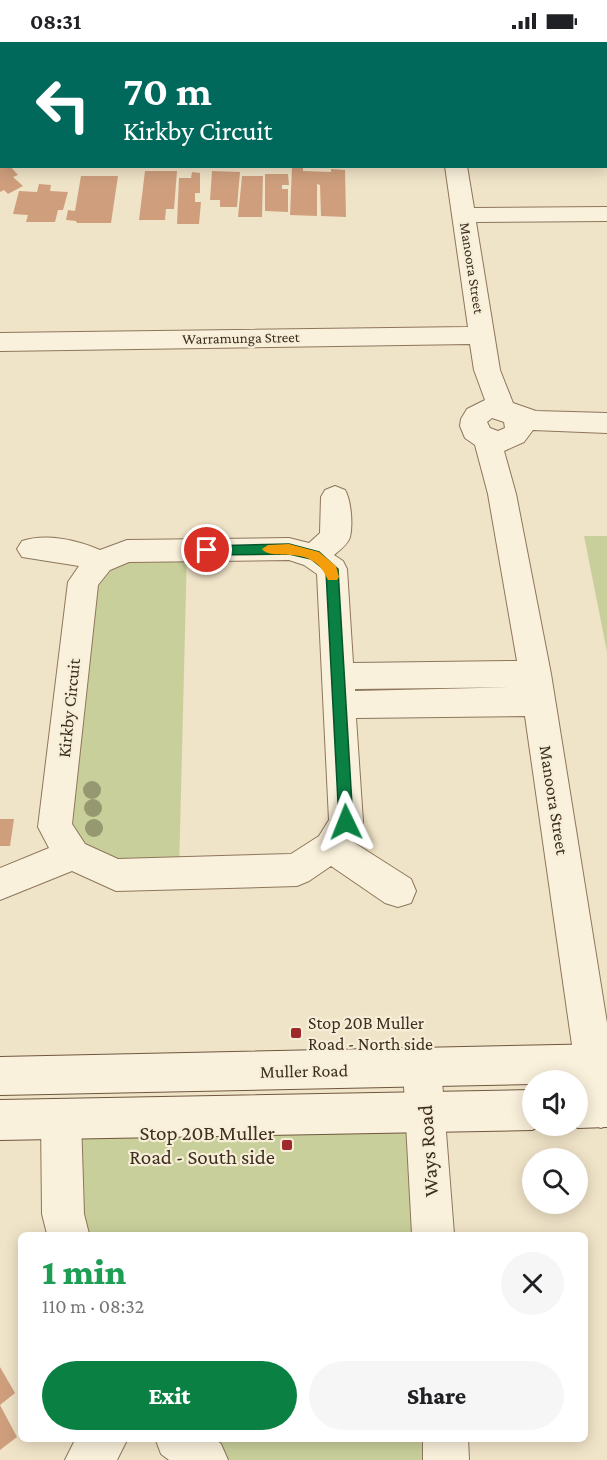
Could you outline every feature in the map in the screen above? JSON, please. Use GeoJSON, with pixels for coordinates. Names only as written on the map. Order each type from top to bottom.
{"type":"FeatureCollection","features":[{"type":"Feature","properties":{"kind":"street","name":"Manoora Street"},"geometry":{"type":"LineString","coordinates":[[456,168],[487,370],[501,425],[502,494],[601,1063],[595,1108]]}},
{"type":"Feature","properties":{"kind":"street"},"geometry":{"type":"LineString","coordinates":[[464,215],[607,214]]}},
{"type":"Feature","properties":{"kind":"street","name":"Warramunga Street"},"geometry":{"type":"LineString","coordinates":[[0,342],[482,335]]}},
{"type":"Feature","properties":{"kind":"street"},"geometry":{"type":"LineString","coordinates":[[501,425],[537,428],[573,423],[607,423]]}},
{"type":"Feature","properties":{"kind":"street"},"geometry":{"type":"LineString","coordinates":[[314,556],[335,537],[335,498]]}},
{"type":"Feature","properties":{"kind":"street"},"geometry":{"type":"LineString","coordinates":[[0,884],[73,855],[116,875],[297,870],[332,847],[346,822],[332,569],[314,556],[289,549],[127,551],[100,562],[76,552],[32,549]]}},
{"type":"Feature","properties":{"kind":"street","name":"Kirkby Circuit"},"geometry":{"type":"LineString","coordinates":[[73,855],[55,827],[83,582],[100,562]]}},
{"type":"Feature","properties":{"kind":"street"},"geometry":{"type":"LineString","coordinates":[[340,691],[537,688]]}},
{"type":"Feature","properties":{"kind":"street"},"geometry":{"type":"LineString","coordinates":[[332,847],[398,891]]}},
{"type":"Feature","properties":{"kind":"street","name":"Muller Road"},"geometry":{"type":"LineString","coordinates":[[0,1076],[601,1063]]}},
{"type":"Feature","properties":{"kind":"street","name":"Ways Road"},"geometry":{"type":"LineString","coordinates":[[422,1068],[433,1232]]}},
{"type":"Feature","properties":{"kind":"street"},"geometry":{"type":"LineString","coordinates":[[0,1120],[522,1110]]}},
{"type":"Feature","properties":{"kind":"street"},"geometry":{"type":"LineString","coordinates":[[62,1119],[63,1214],[68,1232]]}},
{"type":"Feature","properties":{"kind":"street"},"geometry":{"type":"LineString","coordinates":[[88,1460],[103,1442]]}},
{"type":"Feature","properties":{"kind":"street"},"geometry":{"type":"LineString","coordinates":[[182,1442],[205,1460]]}},
{"type":"Feature","properties":{"kind":"street"},"geometry":{"type":"LineString","coordinates":[[445,1442],[446,1460]]}},
{"type":"Feature","properties":{"kind":"green space"},"geometry":{"type":"Polygon","coordinates":[[[584,536],[607,536],[607,652],[584,536]]]}},
{"type":"Feature","properties":{"kind":"green space"},"geometry":{"type":"Polygon","coordinates":[[[187,551],[179,873],[116,875],[55,827],[100,562],[187,551]]]}},
{"type":"Feature","properties":{"kind":"green space"},"geometry":{"type":"Polygon","coordinates":[[[426,1113],[433,1232],[68,1232],[63,1214],[61,1119],[426,1113]]]}},
{"type":"Feature","properties":{"kind":"green space"},"geometry":{"type":"Polygon","coordinates":[[[181,1442],[445,1442],[446,1460],[205,1460],[181,1442]]]}},
{"type":"Feature","properties":{"kind":"building"},"geometry":{"type":"Polygon","coordinates":[[[0,168],[12,168],[18,175],[13,177],[23,186],[8,194],[4,190],[0,192],[0,168]]]}},
{"type":"Feature","properties":{"kind":"building"},"geometry":{"type":"Polygon","coordinates":[[[292,168],[303,168],[303,171],[345,170],[346,217],[321,216],[320,185],[317,184],[317,216],[290,215],[292,168]]]}},
{"type":"Feature","properties":{"kind":"building"},"geometry":{"type":"Polygon","coordinates":[[[145,171],[177,171],[174,209],[166,209],[165,220],[139,220],[145,171]]]}},
{"type":"Feature","properties":{"kind":"building"},"geometry":{"type":"Polygon","coordinates":[[[212,171],[240,172],[237,207],[220,207],[220,200],[210,200],[212,171]]]}},
{"type":"Feature","properties":{"kind":"building"},"geometry":{"type":"Polygon","coordinates":[[[192,172],[200,173],[200,193],[195,193],[195,202],[201,202],[199,224],[177,224],[179,178],[191,178],[192,172]]]}},
{"type":"Feature","properties":{"kind":"building"},"geometry":{"type":"Polygon","coordinates":[[[265,174],[288,174],[289,185],[282,185],[282,189],[288,189],[288,212],[265,211],[265,174]]]}},
{"type":"Feature","properties":{"kind":"building"},"geometry":{"type":"Polygon","coordinates":[[[81,176],[118,176],[111,223],[77,223],[66,220],[68,210],[75,211],[81,176]]]}},
{"type":"Feature","properties":{"kind":"building"},"geometry":{"type":"Polygon","coordinates":[[[242,176],[263,176],[262,217],[238,217],[242,176]]]}},
{"type":"Feature","properties":{"kind":"building"},"geometry":{"type":"Polygon","coordinates":[[[39,184],[51,185],[50,191],[68,192],[63,210],[58,210],[55,222],[26,222],[28,215],[13,214],[19,191],[37,192],[39,184]]]}},
{"type":"Feature","properties":{"kind":"building"},"geometry":{"type":"Polygon","coordinates":[[[0,819],[14,819],[10,846],[0,846],[0,819]]]}},
{"type":"Feature","properties":{"kind":"building"},"geometry":{"type":"Polygon","coordinates":[[[0,1367],[15,1393],[0,1405],[0,1367]]]}},
{"type":"Feature","properties":{"kind":"building"},"geometry":{"type":"Polygon","coordinates":[[[0,1405],[17,1437],[0,1450],[0,1405]]]}},
{"type":"Feature","properties":{"kind":"slow traffic"},"geometry":{"type":"LineString","coordinates":[[268,549],[289,549],[314,556],[332,569],[333,577]]}},
{"type":"Feature","properties":{"kind":"place","name":"Stop 20B Muller Road - North side"},"geometry":{"type":"Point","coordinates":[296,1033]}},
{"type":"Feature","properties":{"kind":"place","name":"Stop 20B Muller Road - South side"},"geometry":{"type":"Point","coordinates":[287,1145]}},
{"type":"Feature","properties":{"kind":"route"},"geometry":{"type":"LineString","coordinates":[[207,550],[289,549],[314,556],[332,569],[346,822]]}}]}
